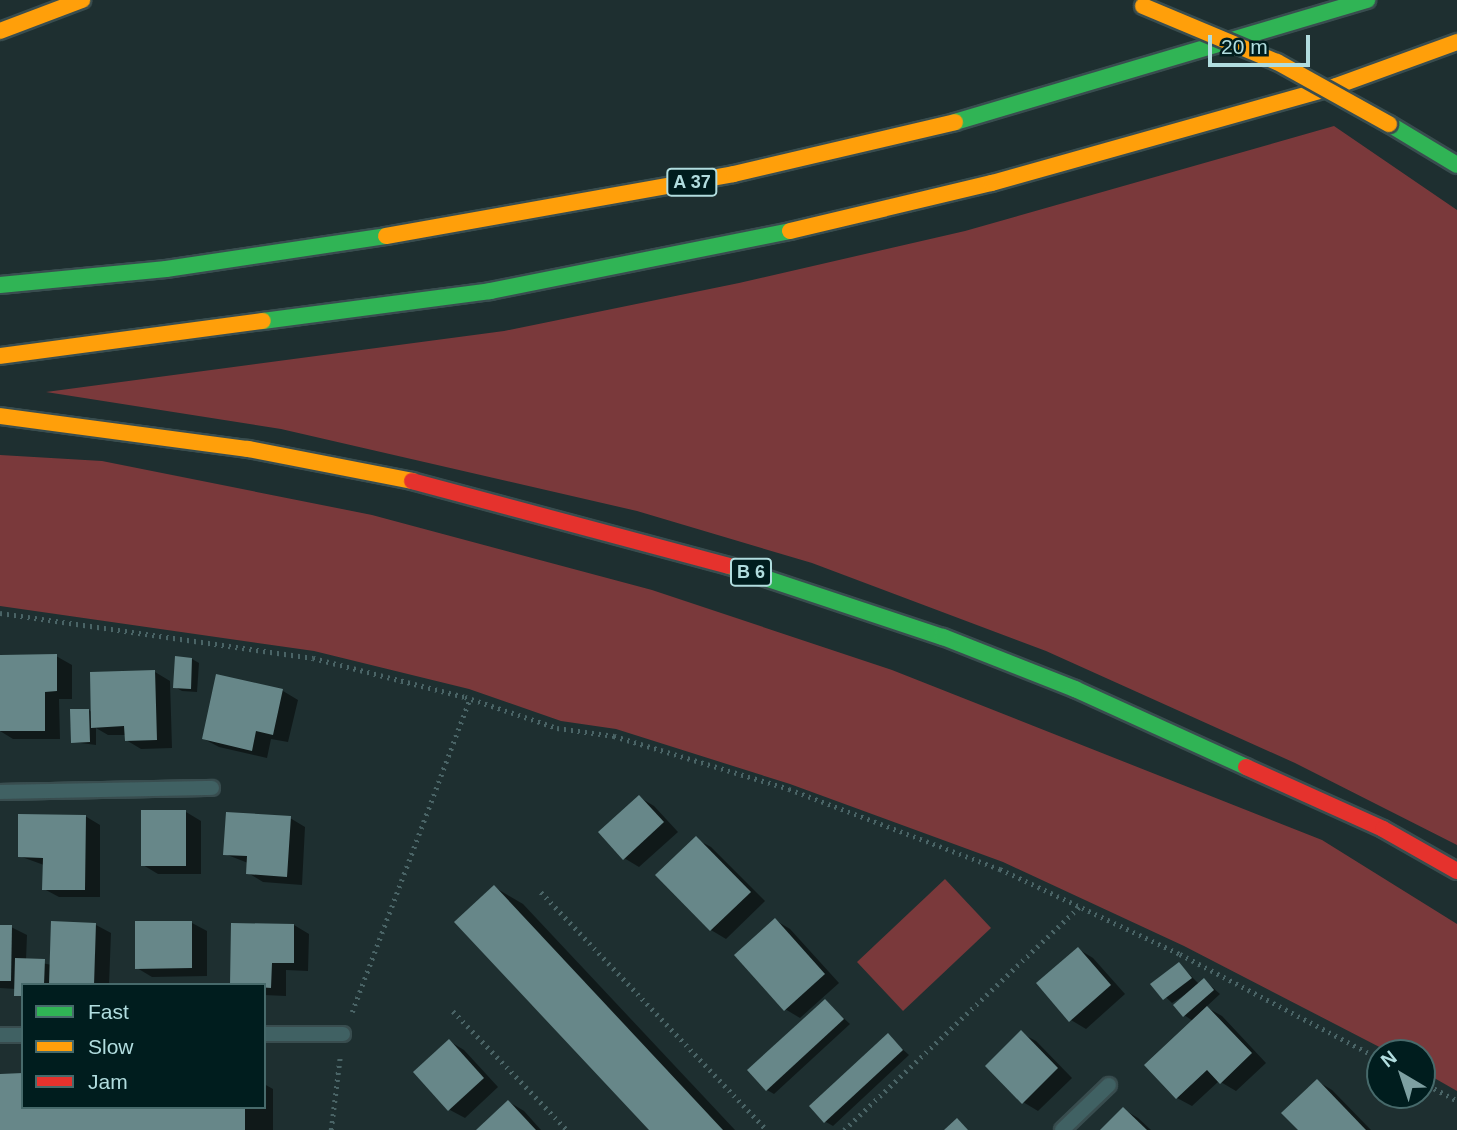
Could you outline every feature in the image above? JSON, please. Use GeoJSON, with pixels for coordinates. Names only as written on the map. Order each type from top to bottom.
{"type":"FeatureCollection","features":[{"type":"Feature","properties":{"kind":"highway"},"geometry":{"type":"LineString","coordinates":[[0,31],[82,0]]}},
{"type":"Feature","properties":{"kind":"highway","name":"A 37"},"geometry":{"type":"LineString","coordinates":[[0,285],[166,269],[475,223],[734,174],[971,118],[1367,0]]}},
{"type":"Feature","properties":{"kind":"highway"},"geometry":{"type":"LineString","coordinates":[[1136,3],[1277,62],[1457,165]]}},
{"type":"Feature","properties":{"kind":"highway"},"geometry":{"type":"LineString","coordinates":[[0,356],[185,335],[490,291],[749,241],[992,183],[1323,90],[1457,42]]}},
{"type":"Feature","properties":{"kind":"highway","name":"B 6"},"geometry":{"type":"LineString","coordinates":[[0,416],[248,449],[391,476],[676,548],[943,637],[1075,689],[1383,829],[1457,871]]}},
{"type":"Feature","properties":{"kind":"lane"},"geometry":{"type":"LineString","coordinates":[[0,792],[212,789]]}},
{"type":"Feature","properties":{"kind":"lane"},"geometry":{"type":"LineString","coordinates":[[266,1034],[343,1034]]}},
{"type":"Feature","properties":{"kind":"lane"},"geometry":{"type":"LineString","coordinates":[[0,1035],[21,1035]]}},
{"type":"Feature","properties":{"kind":"lane"},"geometry":{"type":"LineString","coordinates":[[1062,1130],[1109,1085]]}},
{"type":"Feature","properties":{"kind":"path"},"geometry":{"type":"LineString","coordinates":[[0,614],[313,658],[470,698],[557,728],[614,736],[789,789],[911,833],[1079,907],[1366,1052]]}},
{"type":"Feature","properties":{"kind":"path"},"geometry":{"type":"LineString","coordinates":[[332,1129],[343,1034],[391,916],[470,698]]}},
{"type":"Feature","properties":{"kind":"path"},"geometry":{"type":"LineString","coordinates":[[541,892],[767,1130]]}},
{"type":"Feature","properties":{"kind":"path"},"geometry":{"type":"LineString","coordinates":[[845,1130],[1079,907]]}},
{"type":"Feature","properties":{"kind":"path"},"geometry":{"type":"LineString","coordinates":[[453,1012],[567,1130]]}},
{"type":"Feature","properties":{"kind":"path"},"geometry":{"type":"LineString","coordinates":[[1436,1090],[1457,1101]]}},
{"type":"Feature","properties":{"kind":"shaded area"},"geometry":{"type":"Polygon","coordinates":[[[1334,126],[1457,210],[1457,845],[1295,763],[1046,651],[812,563],[637,511],[281,429],[46,392],[504,331],[739,283],[965,231],[1334,126]]]}},
{"type":"Feature","properties":{"kind":"shaded area"},"geometry":{"type":"Polygon","coordinates":[[[0,455],[102,461],[372,515],[652,590],[892,670],[1322,840],[1457,924],[1457,1091],[1436,1079],[1436,1039],[1366,1040],[1184,946],[1003,862],[790,784],[616,729],[561,721],[469,689],[314,651],[0,606],[0,455]]]}},
{"type":"Feature","properties":{"kind":"shaded area"},"geometry":{"type":"Polygon","coordinates":[[[945,879],[991,928],[903,1011],[857,962],[945,879]]]}},
{"type":"Feature","properties":{"kind":"building"},"geometry":{"type":"Polygon","coordinates":[[[57,654],[57,691],[45,692],[45,731],[0,731],[0,655],[57,654]]]}},
{"type":"Feature","properties":{"kind":"building"},"geometry":{"type":"Polygon","coordinates":[[[175,656],[192,658],[191,689],[173,688],[175,656]]]}},
{"type":"Feature","properties":{"kind":"building"},"geometry":{"type":"Polygon","coordinates":[[[155,670],[157,740],[125,741],[124,726],[91,728],[90,672],[155,670]]]}},
{"type":"Feature","properties":{"kind":"building"},"geometry":{"type":"Polygon","coordinates":[[[216,674],[283,689],[273,735],[256,731],[252,751],[202,739],[216,674]]]}},
{"type":"Feature","properties":{"kind":"building"},"geometry":{"type":"Polygon","coordinates":[[[70,709],[89,709],[90,742],[71,743],[70,709]]]}},
{"type":"Feature","properties":{"kind":"building"},"geometry":{"type":"Polygon","coordinates":[[[639,795],[664,822],[623,860],[598,832],[639,795]]]}},
{"type":"Feature","properties":{"kind":"building"},"geometry":{"type":"Polygon","coordinates":[[[141,810],[186,810],[186,866],[141,866],[141,810]]]}},
{"type":"Feature","properties":{"kind":"building"},"geometry":{"type":"Polygon","coordinates":[[[226,812],[291,816],[287,877],[246,874],[247,856],[223,855],[226,812]]]}},
{"type":"Feature","properties":{"kind":"building"},"geometry":{"type":"Polygon","coordinates":[[[18,814],[86,815],[85,890],[42,890],[43,858],[18,857],[18,814]]]}},
{"type":"Feature","properties":{"kind":"building"},"geometry":{"type":"Polygon","coordinates":[[[696,836],[751,892],[710,931],[655,875],[696,836]]]}},
{"type":"Feature","properties":{"kind":"building"},"geometry":{"type":"Polygon","coordinates":[[[494,885],[723,1130],[649,1130],[454,922],[494,885]]]}},
{"type":"Feature","properties":{"kind":"building"},"geometry":{"type":"Polygon","coordinates":[[[775,918],[825,974],[784,1011],[734,955],[775,918]]]}},
{"type":"Feature","properties":{"kind":"building"},"geometry":{"type":"Polygon","coordinates":[[[51,921],[96,923],[94,983],[49,983],[51,921]]]}},
{"type":"Feature","properties":{"kind":"building"},"geometry":{"type":"Polygon","coordinates":[[[135,921],[192,921],[192,968],[135,969],[135,921]]]}},
{"type":"Feature","properties":{"kind":"building"},"geometry":{"type":"Polygon","coordinates":[[[231,923],[294,924],[294,963],[272,963],[271,988],[266,988],[266,983],[230,983],[231,923]]]}},
{"type":"Feature","properties":{"kind":"building"},"geometry":{"type":"Polygon","coordinates":[[[0,925],[12,925],[11,981],[0,981],[0,925]]]}},
{"type":"Feature","properties":{"kind":"building"},"geometry":{"type":"Polygon","coordinates":[[[1078,947],[1111,985],[1069,1022],[1036,983],[1078,947]]]}},
{"type":"Feature","properties":{"kind":"building"},"geometry":{"type":"Polygon","coordinates":[[[15,958],[45,959],[44,983],[21,983],[21,996],[14,996],[15,958]]]}},
{"type":"Feature","properties":{"kind":"building"},"geometry":{"type":"Polygon","coordinates":[[[1179,962],[1192,978],[1163,1000],[1150,984],[1179,962]]]}},
{"type":"Feature","properties":{"kind":"building"},"geometry":{"type":"Polygon","coordinates":[[[1204,978],[1214,990],[1183,1017],[1173,1005],[1204,978]]]}},
{"type":"Feature","properties":{"kind":"building"},"geometry":{"type":"Polygon","coordinates":[[[825,999],[844,1019],[766,1091],[747,1070],[825,999]]]}},
{"type":"Feature","properties":{"kind":"building"},"geometry":{"type":"Polygon","coordinates":[[[1207,1006],[1252,1053],[1220,1084],[1207,1070],[1176,1099],[1144,1065],[1207,1006]]]}},
{"type":"Feature","properties":{"kind":"building"},"geometry":{"type":"Polygon","coordinates":[[[1021,1030],[1058,1068],[1022,1104],[985,1066],[1021,1030]]]}},
{"type":"Feature","properties":{"kind":"building"},"geometry":{"type":"Polygon","coordinates":[[[888,1033],[903,1050],[824,1123],[809,1106],[888,1033]]]}},
{"type":"Feature","properties":{"kind":"building"},"geometry":{"type":"Polygon","coordinates":[[[449,1039],[484,1078],[448,1111],[413,1072],[449,1039]]]}},
{"type":"Feature","properties":{"kind":"building"},"geometry":{"type":"Polygon","coordinates":[[[21,1073],[21,1109],[245,1109],[245,1130],[0,1130],[0,1074],[21,1073]]]}},
{"type":"Feature","properties":{"kind":"building"},"geometry":{"type":"Polygon","coordinates":[[[1317,1079],[1366,1130],[1298,1130],[1281,1113],[1317,1079]]]}},
{"type":"Feature","properties":{"kind":"building"},"geometry":{"type":"Polygon","coordinates":[[[508,1100],[536,1130],[476,1130],[508,1100]]]}},
{"type":"Feature","properties":{"kind":"building"},"geometry":{"type":"Polygon","coordinates":[[[1123,1107],[1147,1130],[1100,1130],[1123,1107]]]}},
{"type":"Feature","properties":{"kind":"building"},"geometry":{"type":"Polygon","coordinates":[[[957,1118],[968,1130],[944,1130],[957,1118]]]}},
{"type":"Feature","properties":{"kind":"traffic: fast"},"geometry":{"type":"LineString","coordinates":[[955,122],[1367,0]]}},
{"type":"Feature","properties":{"kind":"traffic: fast"},"geometry":{"type":"LineString","coordinates":[[1389,124],[1457,165]]}},
{"type":"Feature","properties":{"kind":"traffic: fast"},"geometry":{"type":"LineString","coordinates":[[263,321],[490,291],[790,231]]}},
{"type":"Feature","properties":{"kind":"traffic: fast"},"geometry":{"type":"LineString","coordinates":[[0,285],[166,269],[386,236]]}},
{"type":"Feature","properties":{"kind":"traffic: fast"},"geometry":{"type":"LineString","coordinates":[[729,566],[943,637],[1075,689],[1246,767]]}},
{"type":"Feature","properties":{"kind":"traffic: slow"},"geometry":{"type":"LineString","coordinates":[[0,31],[82,0]]}},
{"type":"Feature","properties":{"kind":"traffic: slow"},"geometry":{"type":"LineString","coordinates":[[1143,6],[1277,62],[1389,124]]}},
{"type":"Feature","properties":{"kind":"traffic: slow"},"geometry":{"type":"LineString","coordinates":[[790,231],[992,183],[1336,86],[1457,42]]}},
{"type":"Feature","properties":{"kind":"traffic: slow"},"geometry":{"type":"LineString","coordinates":[[386,236],[734,174],[955,122]]}},
{"type":"Feature","properties":{"kind":"traffic: slow"},"geometry":{"type":"LineString","coordinates":[[0,356],[263,321]]}},
{"type":"Feature","properties":{"kind":"traffic: slow"},"geometry":{"type":"LineString","coordinates":[[0,416],[248,449],[412,481]]}},
{"type":"Feature","properties":{"kind":"traffic: jam"},"geometry":{"type":"LineString","coordinates":[[412,481],[729,566]]}},
{"type":"Feature","properties":{"kind":"traffic: jam"},"geometry":{"type":"LineString","coordinates":[[1246,767],[1383,829],[1457,871]]}}]}
